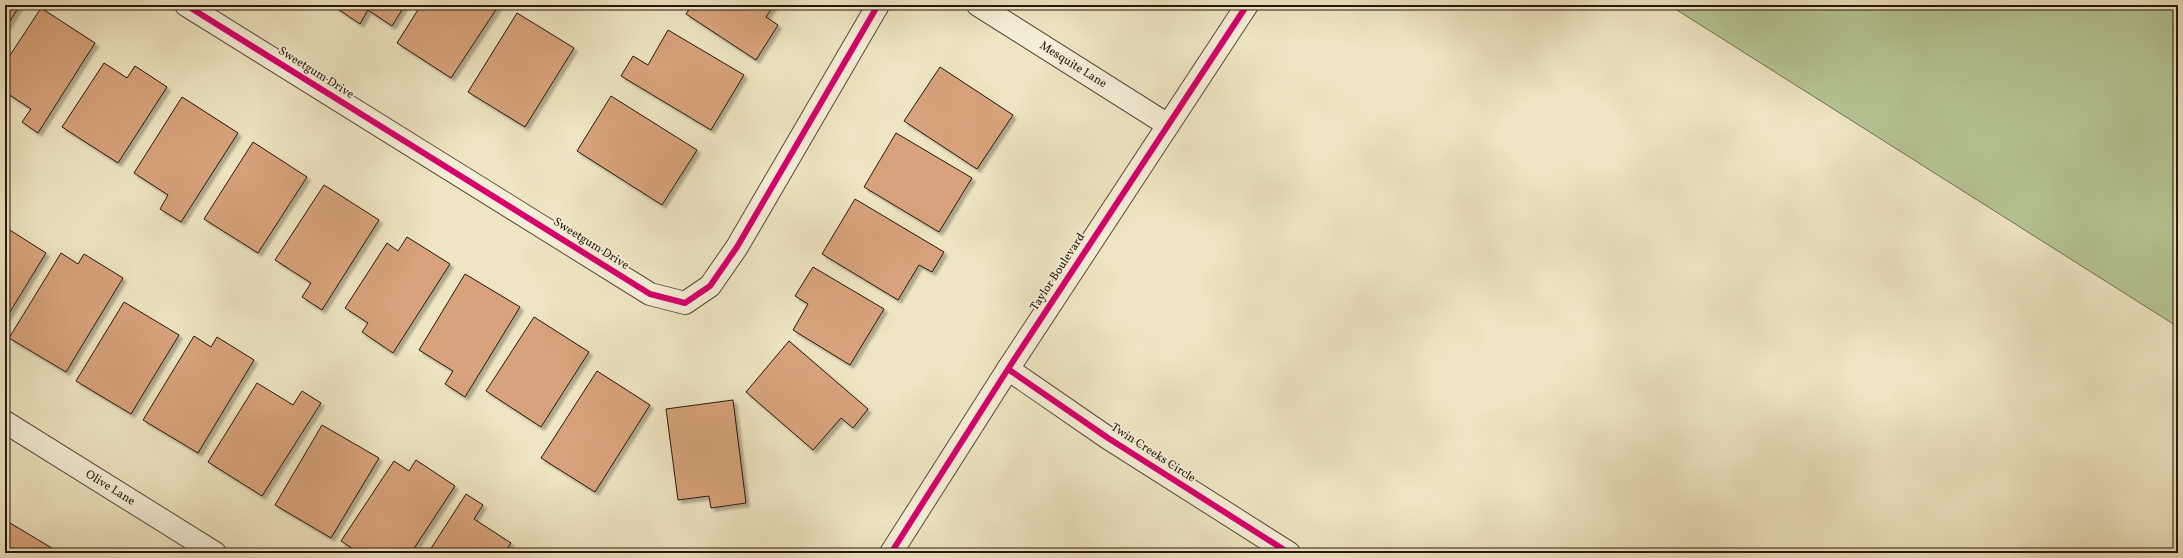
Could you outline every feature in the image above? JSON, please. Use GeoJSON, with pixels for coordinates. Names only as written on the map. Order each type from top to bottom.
{"type":"FeatureCollection","features":[{"type":"Feature","properties":{"kind":"street","name":"Sweetgum Drive"},"geometry":{"type":"LineString","coordinates":[[186,5],[650,294],[685,303],[710,286],[737,247],[878,5]]}},
{"type":"Feature","properties":{"kind":"street","name":"Mesquite Lane"},"geometry":{"type":"LineString","coordinates":[[978,5],[1168,125]]}},
{"type":"Feature","properties":{"kind":"street","name":"Taylor Boulevard"},"geometry":{"type":"LineString","coordinates":[[891,553],[1008,369],[1247,5]]}},
{"type":"Feature","properties":{"kind":"street","name":"Twin Creeks Circle"},"geometry":{"type":"LineString","coordinates":[[1008,369],[1108,438],[1289,553]]}},
{"type":"Feature","properties":{"kind":"street","name":"Olive Lane"},"geometry":{"type":"LineString","coordinates":[[5,422],[215,553]]}},
{"type":"Feature","properties":{"kind":"green space"},"geometry":{"type":"Polygon","coordinates":[[[1669,5],[2178,5],[2178,327],[1669,5]]]}},
{"type":"Feature","properties":{"kind":"building"},"geometry":{"type":"Polygon","coordinates":[[[5,5],[20,5],[5,29],[5,5]]]}},
{"type":"Feature","properties":{"kind":"building"},"geometry":{"type":"Polygon","coordinates":[[[332,5],[405,5],[392,26],[368,10],[360,24],[332,5]]]}},
{"type":"Feature","properties":{"kind":"building"},"geometry":{"type":"Polygon","coordinates":[[[421,5],[499,5],[451,78],[397,43],[421,5]]]}},
{"type":"Feature","properties":{"kind":"building"},"geometry":{"type":"Polygon","coordinates":[[[692,5],[774,5],[766,17],[778,25],[756,60],[686,14],[692,5]]]}},
{"type":"Feature","properties":{"kind":"building"},"geometry":{"type":"Polygon","coordinates":[[[41,8],[95,43],[38,133],[22,122],[31,109],[5,92],[5,63],[41,8]]]}},
{"type":"Feature","properties":{"kind":"building"},"geometry":{"type":"Polygon","coordinates":[[[517,13],[574,48],[525,127],[468,92],[517,13]]]}},
{"type":"Feature","properties":{"kind":"building"},"geometry":{"type":"Polygon","coordinates":[[[668,30],[744,75],[711,130],[621,76],[633,56],[648,65],[668,30]]]}},
{"type":"Feature","properties":{"kind":"building"},"geometry":{"type":"Polygon","coordinates":[[[104,63],[127,78],[135,66],[167,87],[118,163],[62,127],[104,63]]]}},
{"type":"Feature","properties":{"kind":"building"},"geometry":{"type":"Polygon","coordinates":[[[940,67],[1013,115],[977,169],[904,121],[940,67]]]}},
{"type":"Feature","properties":{"kind":"building"},"geometry":{"type":"Polygon","coordinates":[[[611,96],[697,150],[662,205],[577,151],[611,96]]]}},
{"type":"Feature","properties":{"kind":"building"},"geometry":{"type":"Polygon","coordinates":[[[182,97],[238,133],[181,222],[160,209],[168,195],[134,173],[182,97]]]}},
{"type":"Feature","properties":{"kind":"building"},"geometry":{"type":"Polygon","coordinates":[[[896,133],[972,178],[939,232],[864,187],[896,133]]]}},
{"type":"Feature","properties":{"kind":"building"},"geometry":{"type":"Polygon","coordinates":[[[253,142],[307,177],[258,253],[204,219],[253,142]]]}},
{"type":"Feature","properties":{"kind":"building"},"geometry":{"type":"Polygon","coordinates":[[[324,185],[379,220],[322,310],[302,297],[311,283],[275,260],[324,185]]]}},
{"type":"Feature","properties":{"kind":"building"},"geometry":{"type":"Polygon","coordinates":[[[855,199],[944,252],[932,272],[919,265],[898,300],[822,254],[855,199]]]}},
{"type":"Feature","properties":{"kind":"building"},"geometry":{"type":"Polygon","coordinates":[[[5,227],[46,253],[5,320],[5,227]]]}},
{"type":"Feature","properties":{"kind":"building"},"geometry":{"type":"Polygon","coordinates":[[[407,237],[450,264],[393,353],[362,332],[368,323],[345,308],[387,243],[398,251],[407,237]]]}},
{"type":"Feature","properties":{"kind":"building"},"geometry":{"type":"Polygon","coordinates":[[[61,253],[78,264],[84,254],[123,278],[66,372],[9,338],[61,253]]]}},
{"type":"Feature","properties":{"kind":"building"},"geometry":{"type":"Polygon","coordinates":[[[813,267],[884,309],[850,365],[793,330],[808,304],[795,296],[813,267]]]}},
{"type":"Feature","properties":{"kind":"building"},"geometry":{"type":"Polygon","coordinates":[[[465,274],[520,307],[465,397],[445,384],[453,371],[419,350],[465,274]]]}},
{"type":"Feature","properties":{"kind":"building"},"geometry":{"type":"Polygon","coordinates":[[[124,302],[179,335],[131,414],[76,381],[124,302]]]}},
{"type":"Feature","properties":{"kind":"building"},"geometry":{"type":"Polygon","coordinates":[[[534,317],[589,352],[541,427],[486,391],[534,317]]]}},
{"type":"Feature","properties":{"kind":"building"},"geometry":{"type":"Polygon","coordinates":[[[194,336],[211,347],[217,337],[254,360],[198,453],[143,420],[194,336]]]}},
{"type":"Feature","properties":{"kind":"building"},"geometry":{"type":"Polygon","coordinates":[[[789,341],[868,409],[853,428],[841,418],[813,450],[746,392],[789,341]]]}},
{"type":"Feature","properties":{"kind":"building"},"geometry":{"type":"Polygon","coordinates":[[[597,371],[650,405],[595,492],[541,458],[597,371]]]}},
{"type":"Feature","properties":{"kind":"building"},"geometry":{"type":"Polygon","coordinates":[[[257,383],[293,405],[302,391],[321,403],[262,496],[208,462],[257,383]]]}},
{"type":"Feature","properties":{"kind":"building"},"geometry":{"type":"Polygon","coordinates":[[[733,400],[746,503],[711,508],[709,496],[678,500],[666,409],[733,400]]]}},
{"type":"Feature","properties":{"kind":"building"},"geometry":{"type":"Polygon","coordinates":[[[322,425],[379,458],[331,538],[275,505],[322,425]]]}},
{"type":"Feature","properties":{"kind":"building"},"geometry":{"type":"Polygon","coordinates":[[[416,460],[455,486],[411,553],[359,553],[341,541],[394,461],[409,471],[416,460]]]}},
{"type":"Feature","properties":{"kind":"building"},"geometry":{"type":"Polygon","coordinates":[[[466,494],[483,505],[474,519],[511,543],[504,553],[428,553],[466,494]]]}},
{"type":"Feature","properties":{"kind":"building"},"geometry":{"type":"Polygon","coordinates":[[[10,523],[60,553],[5,553],[5,531],[10,523]]]}},
{"type":"Feature","properties":{"kind":"cycle path"},"geometry":{"type":"LineString","coordinates":[[186,5],[650,294],[685,303],[710,286],[737,247],[878,5]]}},
{"type":"Feature","properties":{"kind":"cycle path"},"geometry":{"type":"LineString","coordinates":[[891,553],[1008,369],[1247,5]]}},
{"type":"Feature","properties":{"kind":"cycle path"},"geometry":{"type":"LineString","coordinates":[[1008,369],[1108,438],[1289,553]]}}]}
